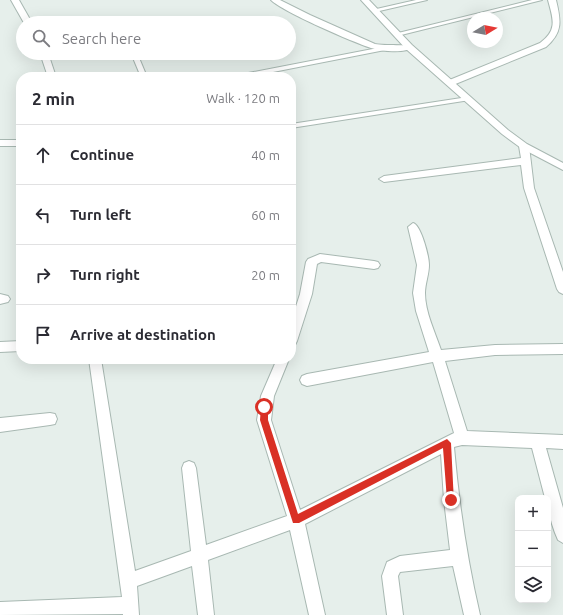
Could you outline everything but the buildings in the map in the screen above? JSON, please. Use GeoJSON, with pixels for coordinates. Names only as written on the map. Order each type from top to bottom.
{"type":"FeatureCollection","features":[{"type":"Feature","properties":{"kind":"street"},"geometry":{"type":"LineString","coordinates":[[15,0],[24,16]]}},
{"type":"Feature","properties":{"kind":"street"},"geometry":{"type":"LineString","coordinates":[[275,0],[307,17],[383,49],[409,47]]}},
{"type":"Feature","properties":{"kind":"street"},"geometry":{"type":"LineString","coordinates":[[365,0],[409,47],[505,132],[524,146],[563,167]]}},
{"type":"Feature","properties":{"kind":"street"},"geometry":{"type":"LineString","coordinates":[[450,83],[543,45],[556,37],[558,31],[552,0]]}},
{"type":"Feature","properties":{"kind":"street"},"geometry":{"type":"LineString","coordinates":[[46,60],[50,72]]}},
{"type":"Feature","properties":{"kind":"street"},"geometry":{"type":"LineString","coordinates":[[0,144],[16,143]]}},
{"type":"Feature","properties":{"kind":"street"},"geometry":{"type":"LineString","coordinates":[[524,146],[524,161],[529,188],[563,289]]}},
{"type":"Feature","properties":{"kind":"street"},"geometry":{"type":"LineString","coordinates":[[384,179],[524,161]]}},
{"type":"Feature","properties":{"kind":"street"},"geometry":{"type":"LineString","coordinates":[[413,227],[421,252],[422,265],[419,301],[462,438]]}},
{"type":"Feature","properties":{"kind":"street"},"geometry":{"type":"LineString","coordinates":[[296,325],[306,294],[312,262],[320,258],[374,265]]}},
{"type":"Feature","properties":{"kind":"street"},"geometry":{"type":"LineString","coordinates":[[0,347],[16,346]]}},
{"type":"Feature","properties":{"kind":"street"},"geometry":{"type":"LineString","coordinates":[[307,380],[437,356],[494,350],[563,349]]}},
{"type":"Feature","properties":{"kind":"street"},"geometry":{"type":"LineString","coordinates":[[0,610],[130,610],[129,581],[96,364]]}},
{"type":"Feature","properties":{"kind":"street"},"geometry":{"type":"LineString","coordinates":[[281,364],[264,407],[264,420],[296,520],[317,615]]}},
{"type":"Feature","properties":{"kind":"street"},"geometry":{"type":"LineString","coordinates":[[0,425],[50,419]]}},
{"type":"Feature","properties":{"kind":"street"},"geometry":{"type":"LineString","coordinates":[[129,581],[296,520],[447,443],[462,438],[563,442]]}},
{"type":"Feature","properties":{"kind":"street"},"geometry":{"type":"LineString","coordinates":[[537,441],[563,535]]}},
{"type":"Feature","properties":{"kind":"street"},"geometry":{"type":"LineString","coordinates":[[447,443],[451,500],[460,557],[472,615]]}},
{"type":"Feature","properties":{"kind":"street"},"geometry":{"type":"LineString","coordinates":[[189,468],[206,615]]}},
{"type":"Feature","properties":{"kind":"street"},"geometry":{"type":"LineString","coordinates":[[395,615],[390,576],[391,569],[394,566],[460,557]]}},
{"type":"Feature","properties":{"kind":"lane"},"geometry":{"type":"LineString","coordinates":[[375,10],[424,0]]}},
{"type":"Feature","properties":{"kind":"lane"},"geometry":{"type":"LineString","coordinates":[[397,34],[539,0]]}},
{"type":"Feature","properties":{"kind":"lane"},"geometry":{"type":"LineString","coordinates":[[264,72],[383,49]]}},
{"type":"Feature","properties":{"kind":"lane"},"geometry":{"type":"LineString","coordinates":[[137,60],[142,72]]}},
{"type":"Feature","properties":{"kind":"lane"},"geometry":{"type":"LineString","coordinates":[[296,125],[468,99]]}},
{"type":"Feature","properties":{"kind":"route"},"geometry":{"type":"LineString","coordinates":[[264,407],[264,420],[296,520],[447,443],[451,500]]}}]}
